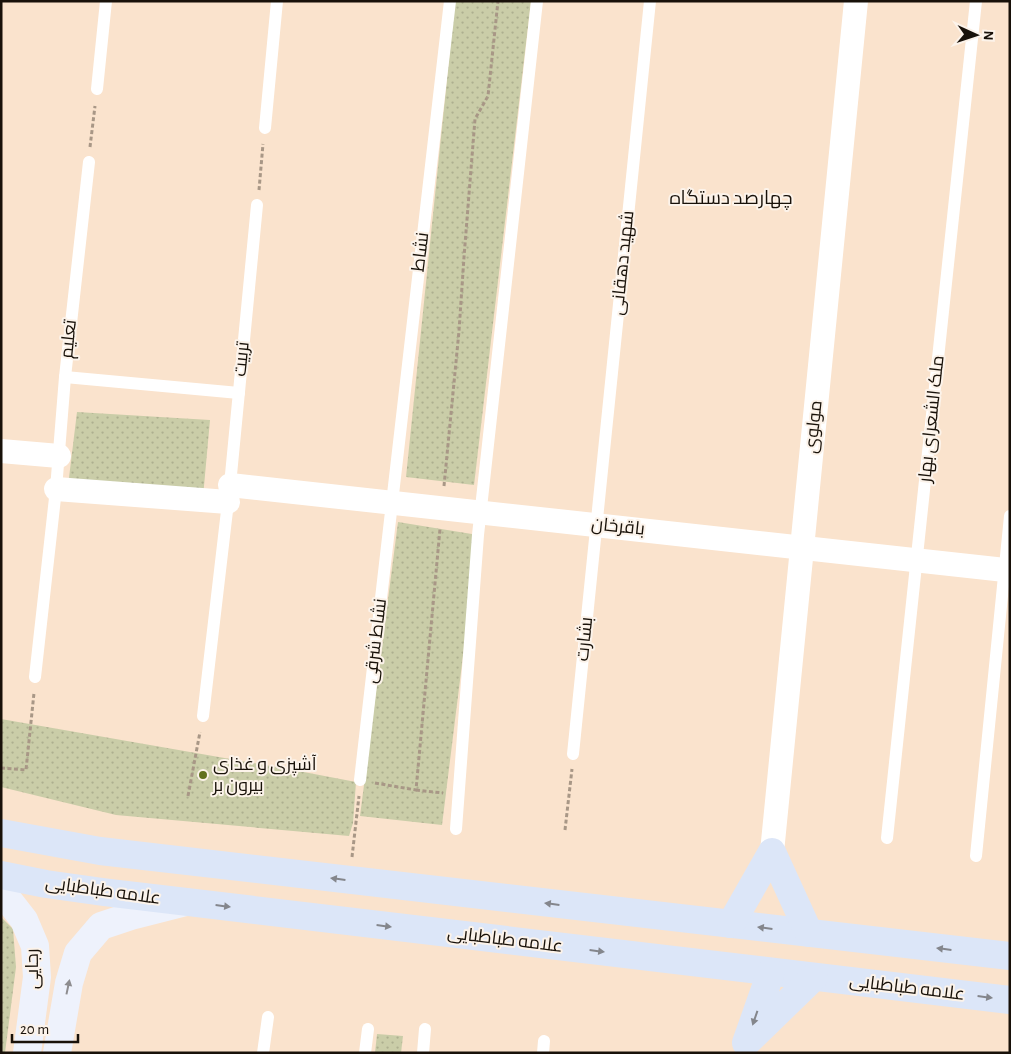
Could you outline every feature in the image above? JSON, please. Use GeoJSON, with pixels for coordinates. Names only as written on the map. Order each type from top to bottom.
{"type":"FeatureCollection","features":[{"type":"Feature","properties":{"kind":"main road"},"geometry":{"type":"LineString","coordinates":[[1,833],[100,851],[1010,956]]}},
{"type":"Feature","properties":{"kind":"main road"},"geometry":{"type":"LineString","coordinates":[[731,924],[772,852]]}},
{"type":"Feature","properties":{"kind":"main road"},"geometry":{"type":"LineString","coordinates":[[772,852],[809,934]]}},
{"type":"Feature","properties":{"kind":"main road","name":"علامه طباطبایی"},"geometry":{"type":"LineString","coordinates":[[1,875],[46,884],[187,902],[1010,1000]]}},
{"type":"Feature","properties":{"kind":"main road"},"geometry":{"type":"LineString","coordinates":[[446,933],[452,892]]}},
{"type":"Feature","properties":{"kind":"main road","name":"رجایی"},"geometry":{"type":"LineString","coordinates":[[1,895],[10,902],[24,920],[35,946],[37,977],[27,1053]]}},
{"type":"Feature","properties":{"kind":"main road"},"geometry":{"type":"LineString","coordinates":[[57,1053],[69,983],[78,953],[101,926],[187,902]]}},
{"type":"Feature","properties":{"kind":"main road"},"geometry":{"type":"LineString","coordinates":[[746,1048],[771,972]]}},
{"type":"Feature","properties":{"kind":"main road"},"geometry":{"type":"LineString","coordinates":[[746,1048],[814,977]]}},
{"type":"Feature","properties":{"kind":"street","name":"مولوی"},"geometry":{"type":"LineString","coordinates":[[772,852],[856,1]]}},
{"type":"Feature","properties":{"kind":"street"},"geometry":{"type":"LineString","coordinates":[[1,451],[59,456]]}},
{"type":"Feature","properties":{"kind":"street","name":"باقرخان"},"geometry":{"type":"LineString","coordinates":[[56,489],[229,493],[392,502],[1005,570]]}},
{"type":"Feature","properties":{"kind":"lane"},"geometry":{"type":"LineString","coordinates":[[96,89],[106,1]]}},
{"type":"Feature","properties":{"kind":"lane"},"geometry":{"type":"LineString","coordinates":[[264,128],[277,1]]}},
{"type":"Feature","properties":{"kind":"lane","name":"نشاط"},"geometry":{"type":"LineString","coordinates":[[392,502],[450,1]]}},
{"type":"Feature","properties":{"kind":"lane"},"geometry":{"type":"LineString","coordinates":[[456,829],[480,512],[537,1]]}},
{"type":"Feature","properties":{"kind":"lane","name":"شهید دهقانی"},"geometry":{"type":"LineString","coordinates":[[597,525],[650,1]]}},
{"type":"Feature","properties":{"kind":"lane","name":"ملک الشعرای بهار"},"geometry":{"type":"LineString","coordinates":[[888,838],[976,1]]}},
{"type":"Feature","properties":{"kind":"lane","name":"تعلیم"},"geometry":{"type":"LineString","coordinates":[[35,677],[89,162]]}},
{"type":"Feature","properties":{"kind":"lane","name":"تربیت"},"geometry":{"type":"LineString","coordinates":[[203,716],[229,493],[257,205]]}},
{"type":"Feature","properties":{"kind":"lane"},"geometry":{"type":"LineString","coordinates":[[65,377],[239,393]]}},
{"type":"Feature","properties":{"kind":"lane","name":"نشاط شرقی"},"geometry":{"type":"LineString","coordinates":[[360,780],[392,502]]}},
{"type":"Feature","properties":{"kind":"lane"},"geometry":{"type":"LineString","coordinates":[[976,856],[1010,516]]}},
{"type":"Feature","properties":{"kind":"lane","name":"بشارت"},"geometry":{"type":"LineString","coordinates":[[573,754],[597,525]]}},
{"type":"Feature","properties":{"kind":"lane"},"geometry":{"type":"LineString","coordinates":[[263,1053],[268,1017]]}},
{"type":"Feature","properties":{"kind":"lane"},"geometry":{"type":"LineString","coordinates":[[365,1053],[368,1029]]}},
{"type":"Feature","properties":{"kind":"lane"},"geometry":{"type":"LineString","coordinates":[[423,1053],[425,1029]]}},
{"type":"Feature","properties":{"kind":"path"},"geometry":{"type":"LineString","coordinates":[[416,790],[459,331],[475,120],[488,96],[498,1]]}},
{"type":"Feature","properties":{"kind":"path"},"geometry":{"type":"LineString","coordinates":[[89,162],[96,89]]}},
{"type":"Feature","properties":{"kind":"path"},"geometry":{"type":"LineString","coordinates":[[257,205],[264,128]]}},
{"type":"Feature","properties":{"kind":"path"},"geometry":{"type":"LineString","coordinates":[[1,768],[26,770],[35,677]]}},
{"type":"Feature","properties":{"kind":"path"},"geometry":{"type":"LineString","coordinates":[[188,796],[203,716]]}},
{"type":"Feature","properties":{"kind":"path"},"geometry":{"type":"LineString","coordinates":[[565,830],[573,754]]}},
{"type":"Feature","properties":{"kind":"path"},"geometry":{"type":"LineString","coordinates":[[350,880],[360,780],[416,790],[458,794]]}},
{"type":"Feature","properties":{"kind":"green space"},"geometry":{"type":"Polygon","coordinates":[[[455,1],[531,1],[474,485],[406,477],[455,1]]]}},
{"type":"Feature","properties":{"kind":"green space"},"geometry":{"type":"Polygon","coordinates":[[[77,412],[210,420],[203,497],[68,486],[77,412]]]}},
{"type":"Feature","properties":{"kind":"green space"},"geometry":{"type":"Polygon","coordinates":[[[398,522],[478,535],[442,825],[360,816],[398,522]]]}},
{"type":"Feature","properties":{"kind":"green space"},"geometry":{"type":"Polygon","coordinates":[[[1,719],[356,782],[353,823],[349,836],[116,815],[1,787],[1,719]]]}},
{"type":"Feature","properties":{"kind":"green space"},"geometry":{"type":"Polygon","coordinates":[[[1,917],[13,929],[16,967],[5,1053],[1,1053],[1,917]]]}},
{"type":"Feature","properties":{"kind":"green space"},"geometry":{"type":"Polygon","coordinates":[[[377,1034],[403,1036],[401,1053],[375,1053],[377,1034]]]}},
{"type":"Feature","properties":{"kind":"place","name":"آشپزی و غذای بیرون بر"},"geometry":{"type":"Point","coordinates":[203,775]}},
{"type":"Feature","properties":{"kind":"district","name":"چهارصد دستگاه"},"geometry":{"type":"Point","coordinates":[731,198]}}]}
